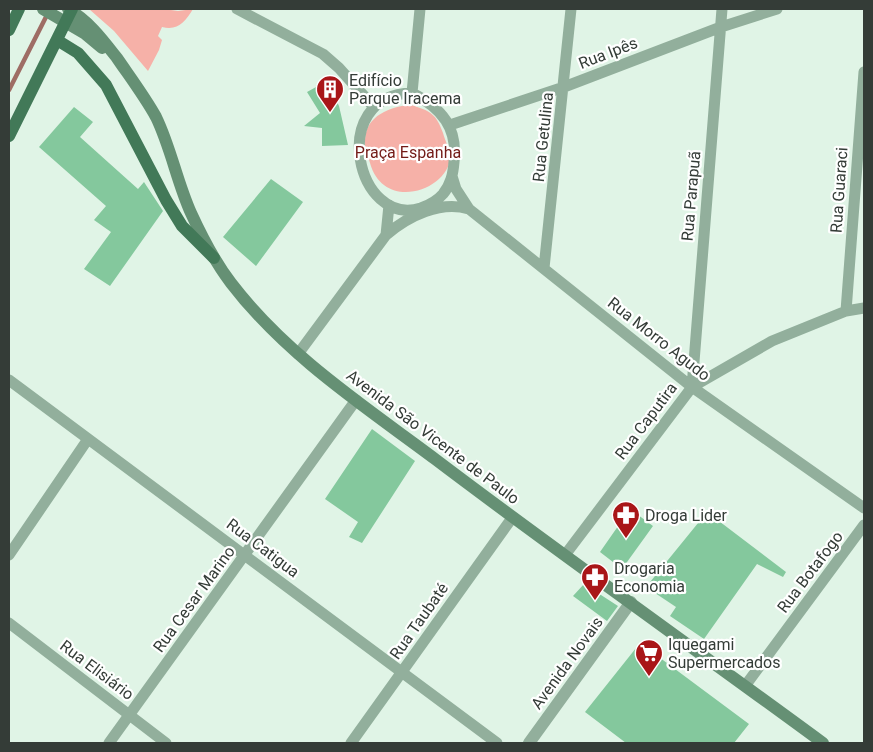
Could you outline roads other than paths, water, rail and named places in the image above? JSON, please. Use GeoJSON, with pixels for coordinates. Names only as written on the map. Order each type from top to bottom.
{"type":"FeatureCollection","features":[{"type":"Feature","properties":{"kind":"main road","name":"Avenida São Vicente de Paulo"},"geometry":{"type":"LineString","coordinates":[[43,9],[84,33],[124,68]]}},
{"type":"Feature","properties":{"kind":"main road","name":"Avenida São Vicente de Paulo"},"geometry":{"type":"LineString","coordinates":[[68,9],[90,25],[124,68],[156,117],[179,175],[190,212],[214,258],[231,283],[263,322],[298,354],[356,400],[512,518],[631,602],[823,743]]}},
{"type":"Feature","properties":{"kind":"main road"},"geometry":{"type":"LineString","coordinates":[[9,136],[12,122],[72,9]]}},
{"type":"Feature","properties":{"kind":"main road"},"geometry":{"type":"LineString","coordinates":[[9,30],[14,13]]}},
{"type":"Feature","properties":{"kind":"main road"},"geometry":{"type":"LineString","coordinates":[[57,40],[78,53],[106,85],[182,226],[214,258]]}},
{"type":"Feature","properties":{"kind":"street"},"geometry":{"type":"LineString","coordinates":[[237,9],[323,54],[339,68],[374,106]]}},
{"type":"Feature","properties":{"kind":"street"},"geometry":{"type":"LineString","coordinates":[[412,93],[420,9]]}},
{"type":"Feature","properties":{"kind":"street","name":"Rua Getulina"},"geometry":{"type":"LineString","coordinates":[[544,268],[571,9]]}},
{"type":"Feature","properties":{"kind":"street","name":"Rua Parapuã"},"geometry":{"type":"LineString","coordinates":[[692,387],[722,9]]}},
{"type":"Feature","properties":{"kind":"street","name":"Rua Ipês"},"geometry":{"type":"LineString","coordinates":[[450,125],[564,87],[721,27],[777,9]]}},
{"type":"Feature","properties":{"kind":"street","name":"Rua Guaraci"},"geometry":{"type":"LineString","coordinates":[[846,311],[864,72]]}},
{"type":"Feature","properties":{"kind":"street"},"geometry":{"type":"LineString","coordinates":[[412,93],[435,107],[450,125],[455,141],[452,176],[447,189],[438,199],[412,210],[400,210],[388,205],[371,188],[363,174],[360,162],[359,140],[367,115],[374,106],[390,96],[412,93]]}},
{"type":"Feature","properties":{"kind":"street","name":"Rua Morro Agudo"},"geometry":{"type":"LineString","coordinates":[[452,176],[456,189],[469,209],[692,387],[864,508]]}},
{"type":"Feature","properties":{"kind":"street"},"geometry":{"type":"LineString","coordinates":[[386,234],[388,205]]}},
{"type":"Feature","properties":{"kind":"street"},"geometry":{"type":"LineString","coordinates":[[298,354],[386,234],[402,222],[444,206],[458,205],[469,209]]}},
{"type":"Feature","properties":{"kind":"street","name":"Rua Caputira"},"geometry":{"type":"LineString","coordinates":[[565,555],[692,387],[772,341],[846,311],[864,308]]}},
{"type":"Feature","properties":{"kind":"street","name":"Rua Catigua"},"geometry":{"type":"LineString","coordinates":[[9,380],[401,674],[497,743]]}},
{"type":"Feature","properties":{"kind":"street","name":"Rua Cesar Marino"},"geometry":{"type":"LineString","coordinates":[[108,743],[246,556],[356,400]]}},
{"type":"Feature","properties":{"kind":"street"},"geometry":{"type":"LineString","coordinates":[[9,554],[88,439]]}},
{"type":"Feature","properties":{"kind":"street","name":"Rua Taubaté"},"geometry":{"type":"LineString","coordinates":[[351,743],[512,518]]}},
{"type":"Feature","properties":{"kind":"street","name":"Rua Botafogo"},"geometry":{"type":"LineString","coordinates":[[745,686],[864,526]]}},
{"type":"Feature","properties":{"kind":"street","name":"Avenida Novais"},"geometry":{"type":"LineString","coordinates":[[529,743],[631,602]]}},
{"type":"Feature","properties":{"kind":"street","name":"Rua Elisiário"},"geometry":{"type":"LineString","coordinates":[[9,623],[166,743]]}},
{"type":"Feature","properties":{"kind":"waterway"},"geometry":{"type":"LineString","coordinates":[[9,90],[48,13]]}},
{"type":"Feature","properties":{"kind":"place","name":"Edifício Parque Iracema"},"geometry":{"type":"Point","coordinates":[330,113]}},
{"type":"Feature","properties":{"kind":"place","name":"Droga Lider"},"geometry":{"type":"Point","coordinates":[626,539]}},
{"type":"Feature","properties":{"kind":"place","name":"Drogaria Economia"},"geometry":{"type":"Point","coordinates":[595,601]}},
{"type":"Feature","properties":{"kind":"place","name":"Iquegami Supermercados"},"geometry":{"type":"Point","coordinates":[649,677]}},
{"type":"Feature","properties":{"kind":"park label","name":"Praça Espanha"},"geometry":{"type":"Point","coordinates":[408,152]}}]}
